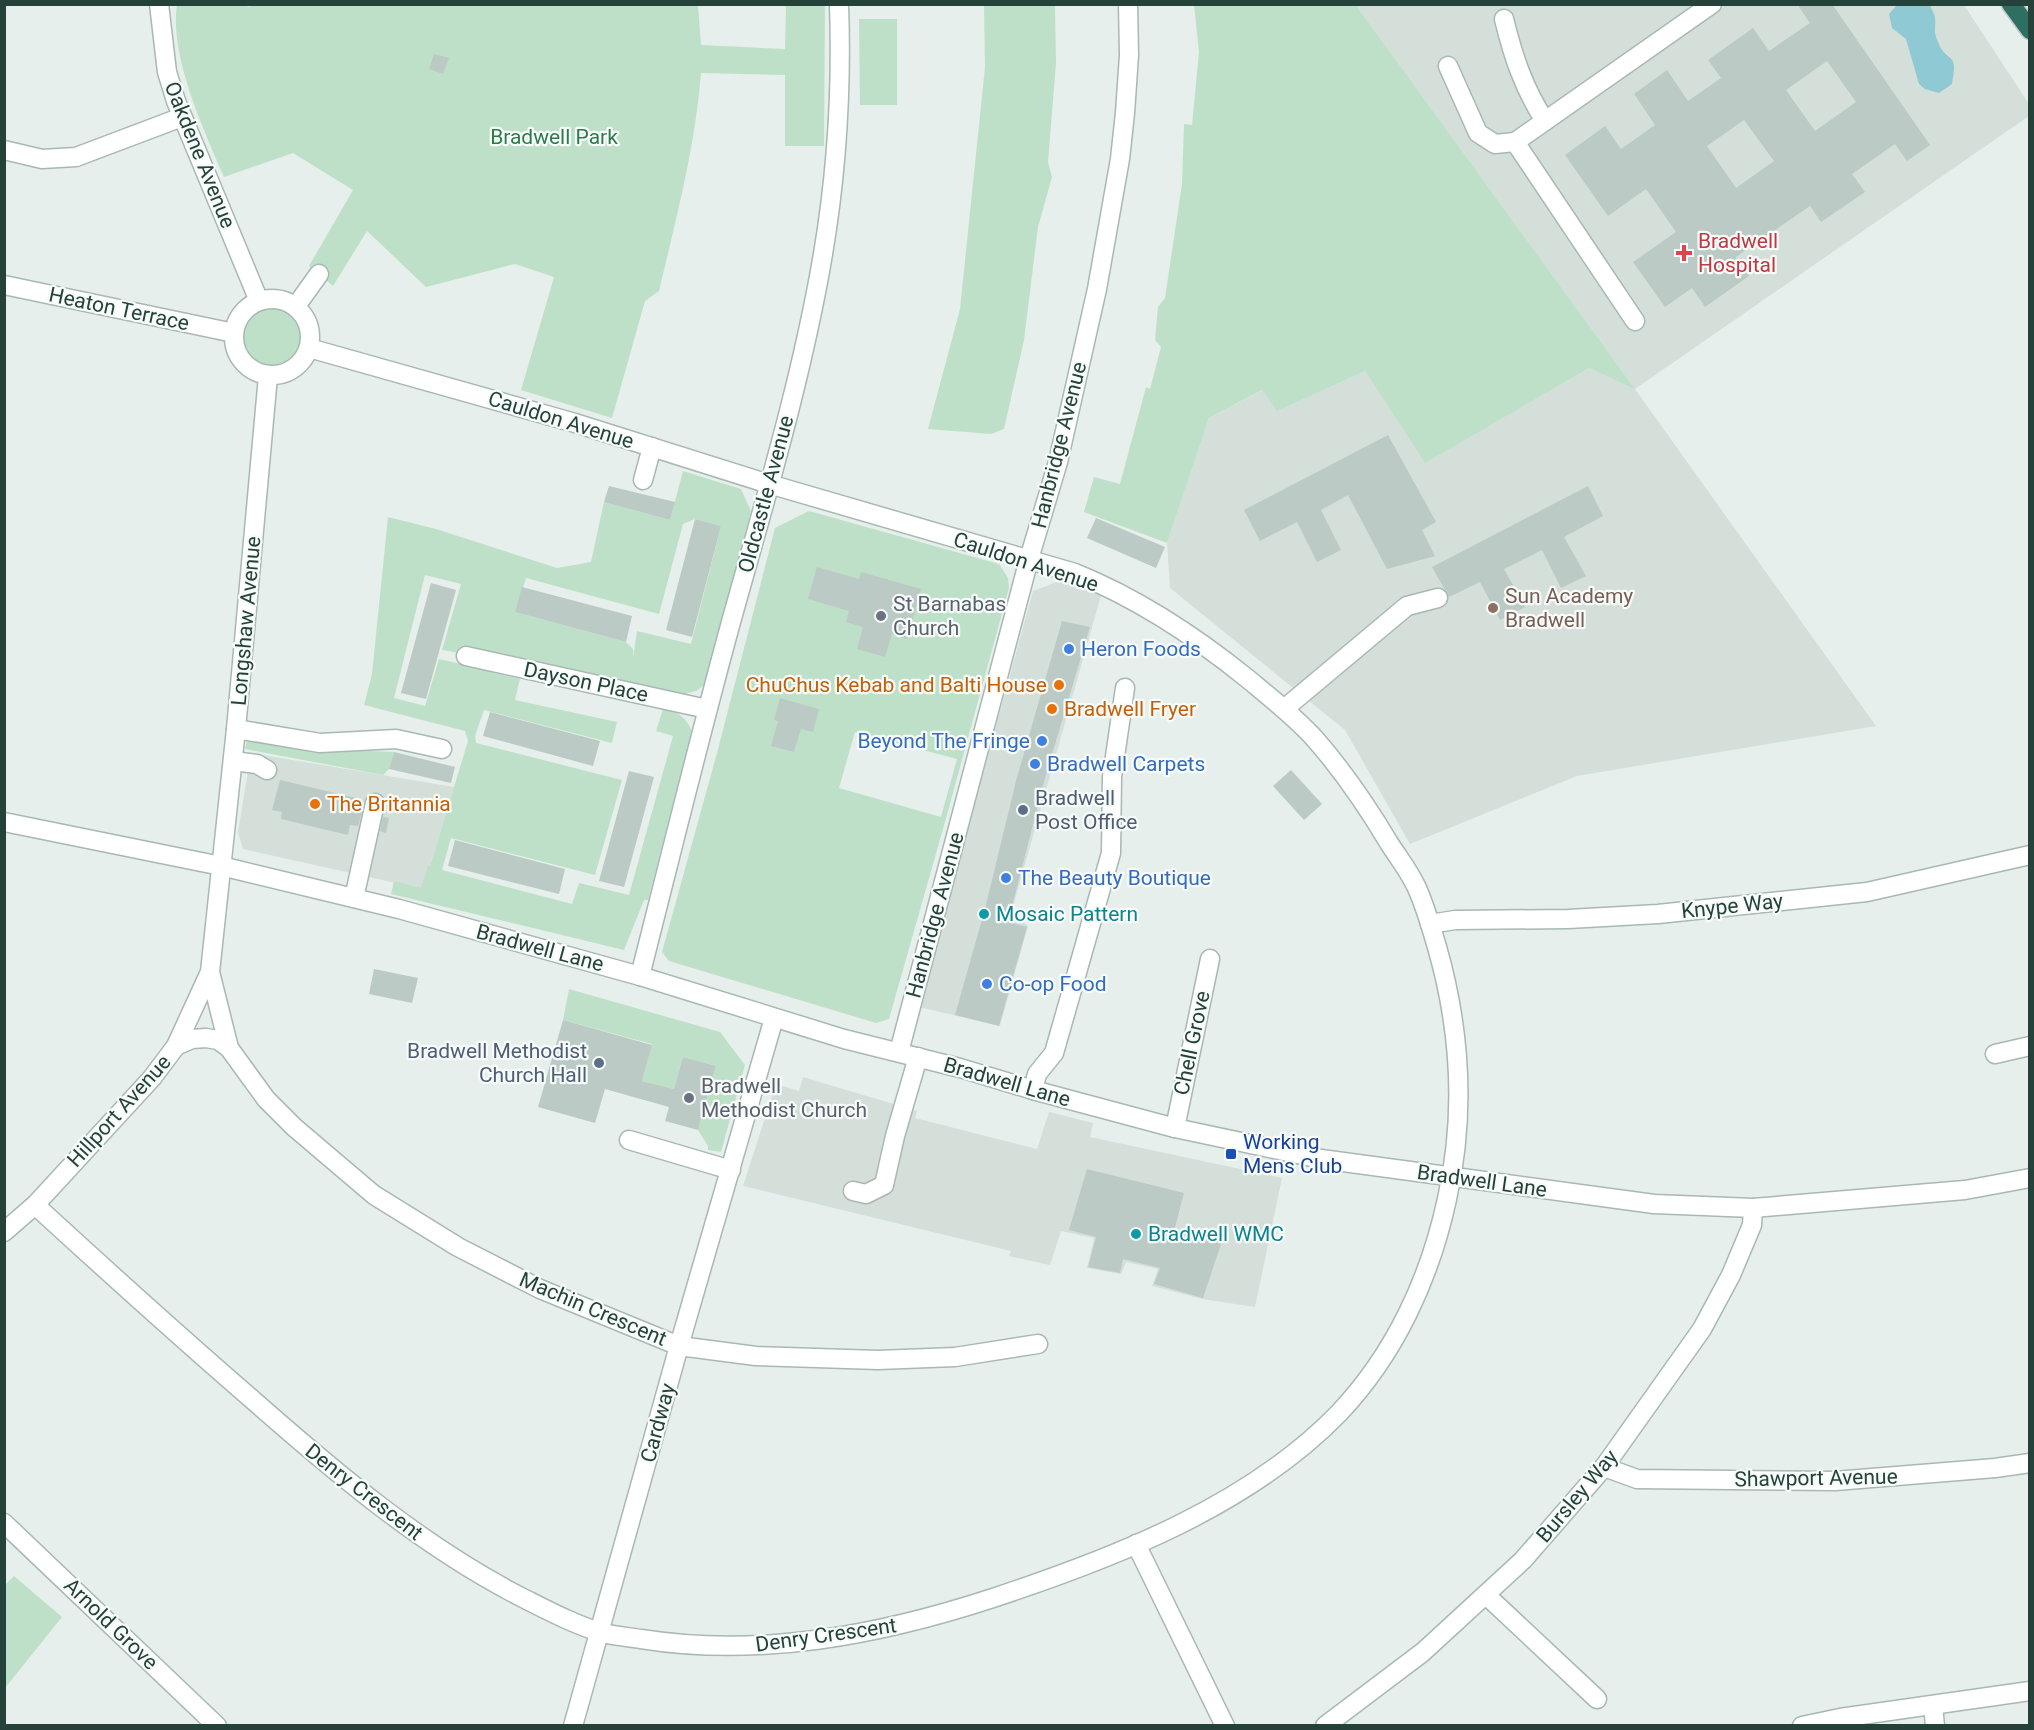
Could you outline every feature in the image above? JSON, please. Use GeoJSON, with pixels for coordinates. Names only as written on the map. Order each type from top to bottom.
{"type":"FeatureCollection","features":[{"type":"Feature","properties":{"kind":"highway"},"geometry":{"type":"LineString","coordinates":[[2011,4],[2030,30]]}},
{"type":"Feature","properties":{"kind":"street","name":"Oakdene Avenue"},"geometry":{"type":"LineString","coordinates":[[159,4],[167,72],[182,117],[259,301]]}},
{"type":"Feature","properties":{"kind":"street","name":"Oldcastle Avenue"},"geometry":{"type":"LineString","coordinates":[[640,976],[707,709],[797,378],[823,254],[835,164],[841,62],[839,4]]}},
{"type":"Feature","properties":{"kind":"street","name":"Hanbridge Avenue"},"geometry":{"type":"LineString","coordinates":[[898,1052],[960,793],[1058,462],[1096,289],[1118,170],[1130,55],[1128,4]]}},
{"type":"Feature","properties":{"kind":"street"},"geometry":{"type":"LineString","coordinates":[[1448,66],[1478,133],[1495,144],[1515,142],[1712,4]]}},
{"type":"Feature","properties":{"kind":"street"},"geometry":{"type":"LineString","coordinates":[[1504,19],[1516,65],[1533,103],[1545,121]]}},
{"type":"Feature","properties":{"kind":"street"},"geometry":{"type":"LineString","coordinates":[[4,150],[42,159],[76,157],[182,117]]}},
{"type":"Feature","properties":{"kind":"street"},"geometry":{"type":"LineString","coordinates":[[1515,142],[1635,321]]}},
{"type":"Feature","properties":{"kind":"street"},"geometry":{"type":"LineString","coordinates":[[296,306],[319,274]]}},
{"type":"Feature","properties":{"kind":"street","name":"Heaton Terrace"},"geometry":{"type":"LineString","coordinates":[[4,285],[234,333]]}},
{"type":"Feature","properties":{"kind":"street"},"geometry":{"type":"LineString","coordinates":[[282,300],[296,306],[310,327],[311,340],[304,359],[298,366],[286,373],[268,376],[251,370],[237,353],[234,333],[238,320],[244,311],[259,301],[282,300]]}},
{"type":"Feature","properties":{"kind":"street","name":"Cauldon Avenue"},"geometry":{"type":"LineString","coordinates":[[309,348],[563,419],[1096,582],[1163,616],[1219,656],[1284,709],[1312,736],[1363,800],[1415,884],[1430,924],[1446,980],[1458,1049],[1458,1135],[1452,1178]]}},
{"type":"Feature","properties":{"kind":"street","name":"Longshaw Avenue"},"geometry":{"type":"LineString","coordinates":[[221,866],[233,761],[268,376]]}},
{"type":"Feature","properties":{"kind":"street"},"geometry":{"type":"LineString","coordinates":[[643,480],[652,447]]}},
{"type":"Feature","properties":{"kind":"street"},"geometry":{"type":"LineString","coordinates":[[1284,709],[1407,606],[1438,598]]}},
{"type":"Feature","properties":{"kind":"street","name":"Dayson Place"},"geometry":{"type":"LineString","coordinates":[[466,656],[707,709]]}},
{"type":"Feature","properties":{"kind":"street"},"geometry":{"type":"LineString","coordinates":[[1033,1090],[1037,1074],[1054,1053],[1111,853],[1112,777],[1125,688]]}},
{"type":"Feature","properties":{"kind":"street"},"geometry":{"type":"LineString","coordinates":[[236,729],[320,743],[396,739],[442,749]]}},
{"type":"Feature","properties":{"kind":"street"},"geometry":{"type":"LineString","coordinates":[[233,761],[257,764],[267,770]]}},
{"type":"Feature","properties":{"kind":"street"},"geometry":{"type":"LineString","coordinates":[[354,898],[375,803]]}},
{"type":"Feature","properties":{"kind":"street","name":"Bradwell Lane"},"geometry":{"type":"LineString","coordinates":[[4,822],[221,866],[399,909],[640,976],[844,1039],[960,1068],[1175,1128],[1321,1159],[1654,1204],[1753,1208],[1965,1190],[2030,1178]]}},
{"type":"Feature","properties":{"kind":"street","name":"Knype Way"},"geometry":{"type":"LineString","coordinates":[[1430,924],[1455,920],[1568,919],[1658,914],[1867,892],[2030,855]]}},
{"type":"Feature","properties":{"kind":"street","name":"Hillport Avenue"},"geometry":{"type":"LineString","coordinates":[[4,1232],[35,1205],[152,1078],[177,1046],[210,972],[221,866]]}},
{"type":"Feature","properties":{"kind":"street","name":"Chell Grove"},"geometry":{"type":"LineString","coordinates":[[1175,1128],[1210,959]]}},
{"type":"Feature","properties":{"kind":"street","name":"Machin Crescent"},"geometry":{"type":"LineString","coordinates":[[210,972],[229,1048],[266,1099],[294,1127],[374,1195],[458,1247],[540,1289],[679,1346],[756,1356],[878,1360],[955,1357],[1038,1344]]}},
{"type":"Feature","properties":{"kind":"street","name":"Cardway"},"geometry":{"type":"LineString","coordinates":[[573,1725],[774,1018]]}},
{"type":"Feature","properties":{"kind":"street"},"geometry":{"type":"LineString","coordinates":[[177,1046],[206,1038],[218,1040],[229,1048]]}},
{"type":"Feature","properties":{"kind":"street"},"geometry":{"type":"LineString","coordinates":[[1995,1054],[2030,1046]]}},
{"type":"Feature","properties":{"kind":"street"},"geometry":{"type":"LineString","coordinates":[[853,1191],[866,1194],[884,1185],[895,1136],[918,1057]]}},
{"type":"Feature","properties":{"kind":"street"},"geometry":{"type":"LineString","coordinates":[[629,1140],[731,1170]]}},
{"type":"Feature","properties":{"kind":"street","name":"Denry Crescent"},"geometry":{"type":"LineString","coordinates":[[35,1205],[170,1329],[315,1455],[430,1544],[481,1576],[540,1606],[600,1632],[671,1644],[728,1647],[800,1643],[867,1632],[922,1620],[973,1605],[1081,1568],[1195,1516],[1246,1486],[1299,1451],[1341,1410],[1377,1367],[1408,1314],[1439,1236],[1452,1178]]}},
{"type":"Feature","properties":{"kind":"street","name":"Bursley Way"},"geometry":{"type":"LineString","coordinates":[[1325,1725],[1423,1652],[1523,1560],[1604,1467],[1702,1329],[1731,1275],[1752,1225],[1753,1208]]}},
{"type":"Feature","properties":{"kind":"street","name":"Shawport Avenue"},"geometry":{"type":"LineString","coordinates":[[1604,1467],[1637,1479],[1835,1481],[1995,1468],[2030,1462]]}},
{"type":"Feature","properties":{"kind":"street","name":"Arnold Grove"},"geometry":{"type":"LineString","coordinates":[[4,1523],[217,1725]]}},
{"type":"Feature","properties":{"kind":"street"},"geometry":{"type":"LineString","coordinates":[[1136,1544],[1225,1725]]}},
{"type":"Feature","properties":{"kind":"street"},"geometry":{"type":"LineString","coordinates":[[1485,1595],[1597,1700]]}},
{"type":"Feature","properties":{"kind":"street"},"geometry":{"type":"LineString","coordinates":[[1802,1725],[2030,1692]]}},
{"type":"Feature","properties":{"kind":"street"},"geometry":{"type":"LineString","coordinates":[[1933,1705],[1935,1725]]}},
{"type":"Feature","properties":{"kind":"shaded area"},"geometry":{"type":"Polygon","coordinates":[[[1356,5],[1964,5],[2029,104],[2029,116],[1635,389],[1876,726],[1577,776],[1410,844],[1345,730],[1170,588],[1167,543],[1209,418],[1263,390],[1277,410],[1365,371],[1425,462],[1589,368],[1634,388],[1356,5]]]}},
{"type":"Feature","properties":{"kind":"shaded area"},"geometry":{"type":"Polygon","coordinates":[[[1062,580],[1069,580],[1102,592],[1011,914],[1028,926],[1000,1026],[919,1007],[1033,591],[1062,580]]]}},
{"type":"Feature","properties":{"kind":"shaded area"},"geometry":{"type":"Polygon","coordinates":[[[251,753],[454,787],[423,889],[243,849],[238,832],[251,753]]]}},
{"type":"Feature","properties":{"kind":"shaded area"},"geometry":{"type":"Polygon","coordinates":[[[803,1077],[917,1111],[915,1118],[1037,1149],[1049,1112],[1093,1123],[1090,1137],[1282,1178],[1255,1307],[1202,1299],[1152,1286],[1158,1269],[1126,1262],[1121,1274],[1087,1268],[1094,1238],[1061,1231],[1050,1265],[1009,1256],[1011,1251],[743,1186],[776,1084],[799,1091],[803,1077]]]}},
{"type":"Feature","properties":{"kind":"green space","name":"Bradwell Park"},"geometry":{"type":"Polygon","coordinates":[[[177,4],[242,4],[249,7],[253,4],[698,5],[701,45],[785,49],[786,5],[825,5],[824,146],[785,146],[785,75],[701,73],[690,156],[659,291],[645,301],[612,418],[521,390],[554,277],[515,264],[426,287],[367,231],[333,286],[309,266],[353,190],[293,153],[224,177],[198,115],[183,69],[178,46],[177,4]]]}},
{"type":"Feature","properties":{"kind":"green space"},"geometry":{"type":"Polygon","coordinates":[[[984,5],[1055,5],[1056,63],[1048,162],[1052,177],[1038,227],[1024,340],[1004,429],[991,434],[928,429],[960,309],[985,67],[984,5]]]}},
{"type":"Feature","properties":{"kind":"green space"},"geometry":{"type":"Polygon","coordinates":[[[1194,5],[1356,5],[1635,389],[1589,368],[1425,463],[1365,371],[1277,411],[1262,390],[1209,418],[1167,543],[1084,512],[1094,477],[1120,484],[1146,387],[1150,389],[1161,347],[1155,340],[1158,307],[1165,298],[1182,184],[1184,124],[1192,125],[1199,52],[1194,5]]]}},
{"type":"Feature","properties":{"kind":"green space"},"geometry":{"type":"Polygon","coordinates":[[[859,19],[897,19],[897,105],[860,105],[859,19]]]}},
{"type":"Feature","properties":{"kind":"green space"},"geometry":{"type":"Polygon","coordinates":[[[273,308],[284,310],[297,321],[302,337],[300,348],[289,361],[273,366],[262,364],[249,353],[244,337],[246,326],[257,313],[273,308]]]}},
{"type":"Feature","properties":{"kind":"green space"},"geometry":{"type":"Polygon","coordinates":[[[683,471],[741,489],[751,511],[706,684],[696,691],[681,695],[500,653],[497,659],[442,650],[461,584],[425,575],[394,698],[425,706],[439,659],[520,679],[515,700],[617,722],[612,743],[484,710],[475,736],[476,743],[622,780],[595,875],[451,838],[442,870],[572,904],[579,883],[629,895],[673,736],[656,731],[663,709],[677,713],[684,718],[692,731],[648,900],[644,900],[624,950],[391,894],[394,881],[421,888],[428,866],[430,866],[468,741],[465,731],[364,705],[372,674],[388,517],[436,529],[557,568],[591,562],[604,502],[670,520],[683,471]],[[695,519],[683,524],[659,614],[526,578],[515,612],[626,642],[633,649],[633,658],[637,631],[691,644],[721,526],[695,519]]]}},
{"type":"Feature","properties":{"kind":"green space"},"geometry":{"type":"Polygon","coordinates":[[[809,511],[999,564],[1008,578],[1009,588],[889,1019],[876,1023],[669,961],[662,952],[717,753],[775,528],[809,511]],[[855,732],[839,788],[941,817],[957,759],[855,732]]]}},
{"type":"Feature","properties":{"kind":"green space"},"geometry":{"type":"Polygon","coordinates":[[[248,735],[326,749],[394,752],[389,769],[383,775],[245,749],[248,735]]]}},
{"type":"Feature","properties":{"kind":"green space"},"geometry":{"type":"Polygon","coordinates":[[[569,989],[720,1032],[745,1065],[721,1152],[708,1150],[698,1130],[716,1066],[683,1057],[674,1089],[642,1081],[652,1044],[563,1020],[569,989]]]}},
{"type":"Feature","properties":{"kind":"green space"},"geometry":{"type":"Polygon","coordinates":[[[14,1576],[62,1617],[5,1688],[5,1585],[14,1576]]]}},
{"type":"Feature","properties":{"kind":"water"},"geometry":{"type":"Polygon","coordinates":[[[1897,5],[1930,5],[1935,16],[1936,38],[1941,49],[1953,61],[1954,66],[1952,84],[1939,93],[1925,89],[1919,84],[1906,39],[1892,28],[1889,14],[1897,5]]]}},
{"type":"Feature","properties":{"kind":"building"},"geometry":{"type":"Polygon","coordinates":[[[1797,4],[1832,4],[1930,145],[1907,161],[1895,144],[1852,174],[1865,192],[1821,222],[1810,206],[1736,257],[1749,276],[1705,307],[1692,288],[1665,307],[1633,262],[1676,232],[1646,189],[1608,216],[1565,155],[1605,126],[1621,149],[1655,125],[1634,94],[1667,70],[1688,101],[1721,78],[1708,60],[1753,28],[1769,51],[1810,23],[1797,4]],[[1827,61],[1786,90],[1815,131],[1856,102],[1827,61]],[[1744,120],[1707,146],[1736,188],[1774,161],[1744,120]]]}},
{"type":"Feature","properties":{"kind":"building"},"geometry":{"type":"Polygon","coordinates":[[[434,54],[449,58],[443,74],[429,69],[434,54]]]}},
{"type":"Feature","properties":{"kind":"building"},"geometry":{"type":"Polygon","coordinates":[[[1388,435],[1436,522],[1422,530],[1435,556],[1387,569],[1348,495],[1321,510],[1341,550],[1317,562],[1297,522],[1260,541],[1244,510],[1388,435]]]}},
{"type":"Feature","properties":{"kind":"building"},"geometry":{"type":"Polygon","coordinates":[[[609,486],[675,502],[670,520],[604,502],[609,486]]]}},
{"type":"Feature","properties":{"kind":"building"},"geometry":{"type":"Polygon","coordinates":[[[1588,486],[1603,516],[1564,537],[1586,576],[1561,588],[1542,550],[1504,569],[1525,607],[1500,620],[1480,582],[1449,597],[1432,567],[1588,486]]]}},
{"type":"Feature","properties":{"kind":"building"},"geometry":{"type":"Polygon","coordinates":[[[1096,518],[1165,547],[1156,568],[1087,538],[1096,518]]]}},
{"type":"Feature","properties":{"kind":"building"},"geometry":{"type":"Polygon","coordinates":[[[695,519],[721,526],[692,637],[666,630],[695,519]]]}},
{"type":"Feature","properties":{"kind":"building","name":"St Barnabas Church"},"geometry":{"type":"Polygon","coordinates":[[[817,567],[859,579],[861,572],[921,589],[907,639],[892,634],[885,657],[857,649],[863,627],[846,622],[849,611],[808,599],[817,567]]]}},
{"type":"Feature","properties":{"kind":"building"},"geometry":{"type":"Polygon","coordinates":[[[431,583],[456,590],[426,699],[401,693],[431,583]]]}},
{"type":"Feature","properties":{"kind":"building"},"geometry":{"type":"Polygon","coordinates":[[[522,587],[632,616],[626,642],[515,612],[522,587]]]}},
{"type":"Feature","properties":{"kind":"building"},"geometry":{"type":"Polygon","coordinates":[[[1062,621],[1090,627],[1045,778],[1008,922],[1027,927],[999,1026],[955,1015],[985,909],[1016,781],[1062,621]]]}},
{"type":"Feature","properties":{"kind":"building"},"geometry":{"type":"Polygon","coordinates":[[[780,698],[819,709],[813,732],[801,729],[794,752],[771,746],[778,721],[774,720],[780,698]]]}},
{"type":"Feature","properties":{"kind":"building"},"geometry":{"type":"Polygon","coordinates":[[[490,712],[600,741],[593,766],[483,736],[490,712]]]}},
{"type":"Feature","properties":{"kind":"building"},"geometry":{"type":"Polygon","coordinates":[[[394,752],[455,767],[451,783],[389,769],[394,752]]]}},
{"type":"Feature","properties":{"kind":"building"},"geometry":{"type":"Polygon","coordinates":[[[1291,770],[1322,804],[1304,820],[1273,786],[1291,770]]]}},
{"type":"Feature","properties":{"kind":"building"},"geometry":{"type":"Polygon","coordinates":[[[629,771],[654,777],[624,887],[599,881],[629,771]]]}},
{"type":"Feature","properties":{"kind":"building","name":"The Britannia"},"geometry":{"type":"Polygon","coordinates":[[[280,780],[356,798],[354,810],[362,812],[358,826],[350,825],[348,835],[281,819],[282,812],[272,810],[280,780]]]}},
{"type":"Feature","properties":{"kind":"building"},"geometry":{"type":"Polygon","coordinates":[[[383,817],[389,818],[386,833],[380,831],[383,817]]]}},
{"type":"Feature","properties":{"kind":"building"},"geometry":{"type":"Polygon","coordinates":[[[455,840],[565,869],[559,894],[448,866],[455,840]]]}},
{"type":"Feature","properties":{"kind":"building"},"geometry":{"type":"Polygon","coordinates":[[[374,969],[418,978],[412,1003],[369,994],[374,969]]]}},
{"type":"Feature","properties":{"kind":"building","name":"Bradwell Methodist Church Hall"},"geometry":{"type":"Polygon","coordinates":[[[563,1020],[652,1045],[642,1081],[674,1089],[683,1057],[716,1066],[698,1130],[665,1121],[669,1107],[605,1089],[595,1123],[538,1107],[563,1020]]]}},
{"type":"Feature","properties":{"kind":"building","name":"Bradwell WMC"},"geometry":{"type":"Polygon","coordinates":[[[1087,1169],[1184,1193],[1174,1231],[1222,1241],[1203,1298],[1154,1284],[1160,1268],[1123,1259],[1120,1273],[1088,1267],[1096,1237],[1069,1230],[1087,1169]]]}},
{"type":"Feature","properties":{"kind":"place","name":"Bradwell Hospital"},"geometry":{"type":"Point","coordinates":[1684,253]}},
{"type":"Feature","properties":{"kind":"place","name":"Sun Academy Bradwell"},"geometry":{"type":"Point","coordinates":[1493,608]}},
{"type":"Feature","properties":{"kind":"place","name":"St Barnabas Church"},"geometry":{"type":"Point","coordinates":[881,616]}},
{"type":"Feature","properties":{"kind":"place","name":"Heron Foods"},"geometry":{"type":"Point","coordinates":[1069,649]}},
{"type":"Feature","properties":{"kind":"place","name":"ChuChus Kebab and Balti House"},"geometry":{"type":"Point","coordinates":[1059,685]}},
{"type":"Feature","properties":{"kind":"place","name":"Bradwell Fryer"},"geometry":{"type":"Point","coordinates":[1052,709]}},
{"type":"Feature","properties":{"kind":"place","name":"Beyond The Fringe"},"geometry":{"type":"Point","coordinates":[1042,741]}},
{"type":"Feature","properties":{"kind":"place","name":"Bradwell Carpets"},"geometry":{"type":"Point","coordinates":[1035,764]}},
{"type":"Feature","properties":{"kind":"place","name":"The Britannia"},"geometry":{"type":"Point","coordinates":[315,804]}},
{"type":"Feature","properties":{"kind":"place","name":"Bradwell Post Office"},"geometry":{"type":"Point","coordinates":[1023,810]}},
{"type":"Feature","properties":{"kind":"place","name":"The Beauty Boutique"},"geometry":{"type":"Point","coordinates":[1006,878]}},
{"type":"Feature","properties":{"kind":"place","name":"Mosaic Pattern"},"geometry":{"type":"Point","coordinates":[984,914]}},
{"type":"Feature","properties":{"kind":"place","name":"Co-op Food"},"geometry":{"type":"Point","coordinates":[987,984]}},
{"type":"Feature","properties":{"kind":"place","name":"Bradwell Methodist Church Hall"},"geometry":{"type":"Point","coordinates":[599,1063]}},
{"type":"Feature","properties":{"kind":"place","name":"Bradwell Methodist Church"},"geometry":{"type":"Point","coordinates":[689,1098]}},
{"type":"Feature","properties":{"kind":"place","name":"Working Mens Club"},"geometry":{"type":"Point","coordinates":[1231,1154]}},
{"type":"Feature","properties":{"kind":"place","name":"Bradwell WMC"},"geometry":{"type":"Point","coordinates":[1136,1234]}}]}
